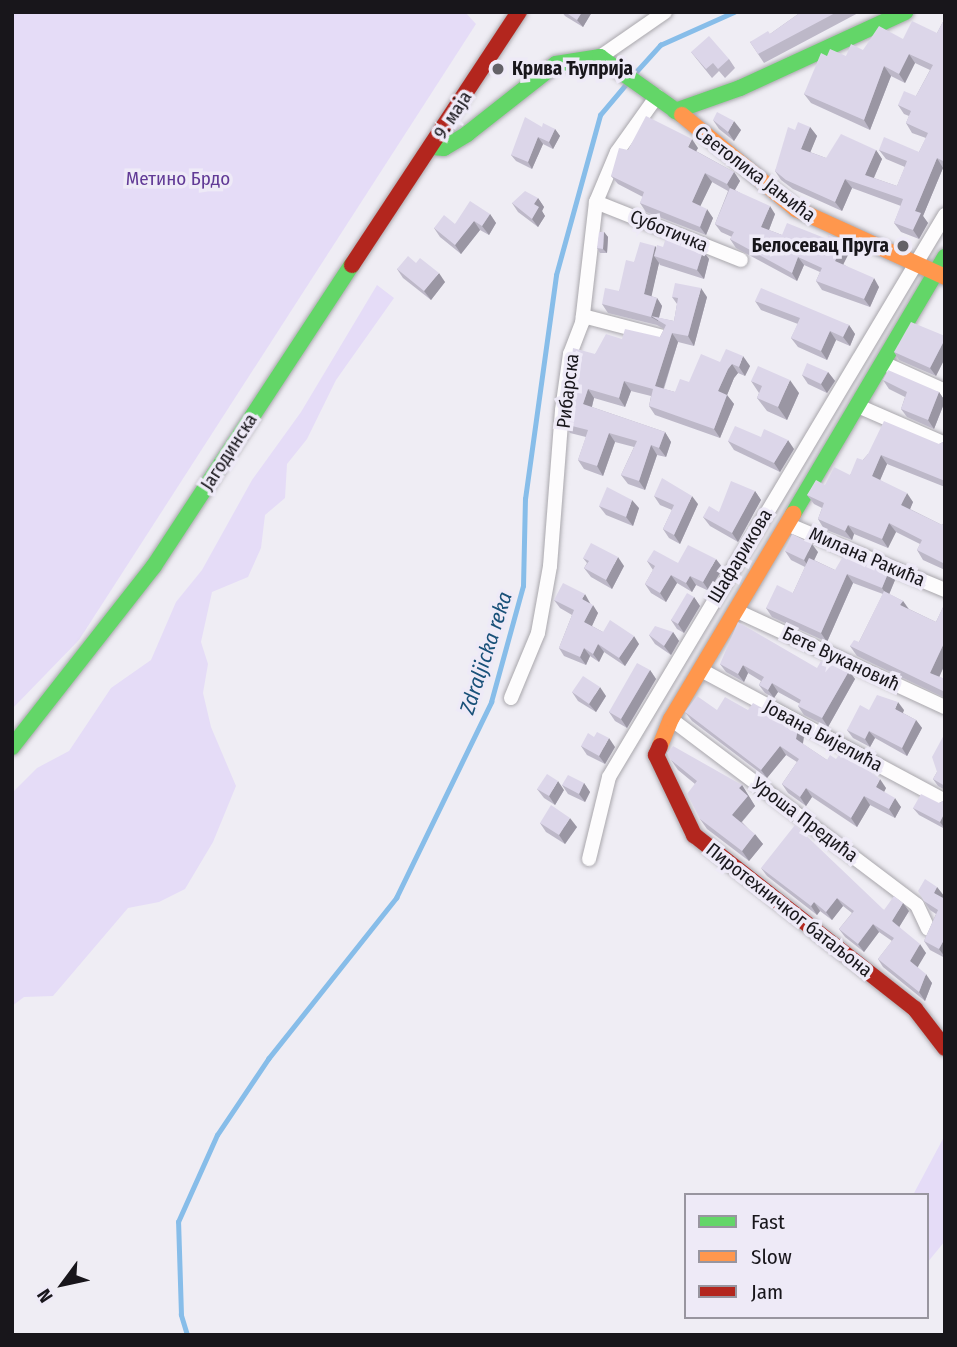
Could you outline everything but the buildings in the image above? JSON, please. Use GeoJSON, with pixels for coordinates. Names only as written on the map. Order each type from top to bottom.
{"type":"FeatureCollection","features":[{"type":"Feature","properties":{"kind":"street","name":"9. маја"},"geometry":{"type":"LineString","coordinates":[[433,147],[519,12]]}},
{"type":"Feature","properties":{"kind":"street"},"geometry":{"type":"LineString","coordinates":[[433,147],[444,148],[467,134],[556,64],[600,57],[665,12]]}},
{"type":"Feature","properties":{"kind":"street"},"geometry":{"type":"LineString","coordinates":[[675,111],[712,98],[905,12]]}},
{"type":"Feature","properties":{"kind":"street","name":"Светолика Јањића"},"geometry":{"type":"LineString","coordinates":[[600,57],[654,93],[703,137],[810,218],[940,275]]}},
{"type":"Feature","properties":{"kind":"street","name":"Рибарска"},"geometry":{"type":"LineString","coordinates":[[511,698],[538,633],[550,566],[563,397],[570,354],[583,316],[596,202],[617,152],[654,93]]}},
{"type":"Feature","properties":{"kind":"street"},"geometry":{"type":"LineString","coordinates":[[703,137],[700,118],[712,98]]}},
{"type":"Feature","properties":{"kind":"street","name":"Јагодинска"},"geometry":{"type":"LineString","coordinates":[[12,747],[147,575],[433,147]]}},
{"type":"Feature","properties":{"kind":"street","name":"Суботичка"},"geometry":{"type":"LineString","coordinates":[[596,202],[741,260]]}},
{"type":"Feature","properties":{"kind":"street","name":"Шафарикова"},"geometry":{"type":"LineString","coordinates":[[589,859],[609,777],[945,215]]}},
{"type":"Feature","properties":{"kind":"street"},"geometry":{"type":"LineString","coordinates":[[671,719],[789,525],[883,363],[940,275],[945,257]]}},
{"type":"Feature","properties":{"kind":"street"},"geometry":{"type":"LineString","coordinates":[[583,316],[663,337]]}},
{"type":"Feature","properties":{"kind":"street"},"geometry":{"type":"LineString","coordinates":[[883,363],[945,391]]}},
{"type":"Feature","properties":{"kind":"street"},"geometry":{"type":"LineString","coordinates":[[858,406],[945,444]]}},
{"type":"Feature","properties":{"kind":"street","name":"Милана Ракића"},"geometry":{"type":"LineString","coordinates":[[789,525],[945,590]]}},
{"type":"Feature","properties":{"kind":"street","name":"Бете Вукановић"},"geometry":{"type":"LineString","coordinates":[[737,611],[945,707]]}},
{"type":"Feature","properties":{"kind":"street","name":"Јована Бијелића"},"geometry":{"type":"LineString","coordinates":[[701,670],[945,801]]}},
{"type":"Feature","properties":{"kind":"street","name":"Пиротехничког батаљона"},"geometry":{"type":"LineString","coordinates":[[671,719],[656,755],[694,835],[915,1009],[945,1048]]}},
{"type":"Feature","properties":{"kind":"street","name":"Уроша Предића"},"geometry":{"type":"LineString","coordinates":[[671,719],[917,905],[928,929]]}},
{"type":"Feature","properties":{"kind":"green space","name":"Метино Брдо"},"geometry":{"type":"Polygon","coordinates":[[[12,12],[465,12],[476,24],[79,640],[12,709],[12,12]]]}},
{"type":"Feature","properties":{"kind":"green space"},"geometry":{"type":"Polygon","coordinates":[[[377,285],[394,298],[336,380],[307,439],[287,464],[285,498],[265,515],[261,548],[248,577],[212,592],[201,642],[208,664],[203,693],[211,727],[236,786],[213,842],[185,889],[159,902],[128,908],[53,996],[24,997],[12,1006],[12,793],[37,768],[69,751],[111,688],[151,660],[176,602],[202,570],[252,480],[301,412],[377,285]]]}},
{"type":"Feature","properties":{"kind":"green space"},"geometry":{"type":"Polygon","coordinates":[[[945,1135],[945,1241],[929,1261],[929,1193],[914,1193],[945,1135]]]}},
{"type":"Feature","properties":{"kind":"waterway","name":"Zdraljicka reka"},"geometry":{"type":"LineString","coordinates":[[635,73],[660,45],[734,12]]}},
{"type":"Feature","properties":{"kind":"waterway","name":"Zdraljicka reka"},"geometry":{"type":"LineString","coordinates":[[187,1335],[181,1315],[178,1222],[217,1135],[268,1059],[396,898],[491,702],[523,586],[525,499],[556,275],[600,115],[627,83]]}},
{"type":"Feature","properties":{"kind":"traffic: fast"},"geometry":{"type":"LineString","coordinates":[[675,111],[740,88],[905,12]]}},
{"type":"Feature","properties":{"kind":"traffic: fast"},"geometry":{"type":"LineString","coordinates":[[433,147],[444,148],[467,134],[556,64],[600,57],[682,115]]}},
{"type":"Feature","properties":{"kind":"traffic: fast"},"geometry":{"type":"LineString","coordinates":[[793,514],[945,257]]}},
{"type":"Feature","properties":{"kind":"traffic: fast"},"geometry":{"type":"LineString","coordinates":[[12,747],[154,566],[352,265]]}},
{"type":"Feature","properties":{"kind":"traffic: slow"},"geometry":{"type":"LineString","coordinates":[[682,115],[796,209],[945,277]]}},
{"type":"Feature","properties":{"kind":"traffic: slow"},"geometry":{"type":"LineString","coordinates":[[660,746],[671,719],[793,514]]}},
{"type":"Feature","properties":{"kind":"traffic: jam"},"geometry":{"type":"LineString","coordinates":[[352,265],[519,12]]}},
{"type":"Feature","properties":{"kind":"traffic: jam"},"geometry":{"type":"LineString","coordinates":[[660,746],[656,755],[694,835],[915,1009],[945,1048]]}},
{"type":"Feature","properties":{"kind":"place","name":"Крива Ћуприја"},"geometry":{"type":"Point","coordinates":[498,69]}},
{"type":"Feature","properties":{"kind":"place","name":"Белосевац Пруга"},"geometry":{"type":"Point","coordinates":[903,246]}}]}
